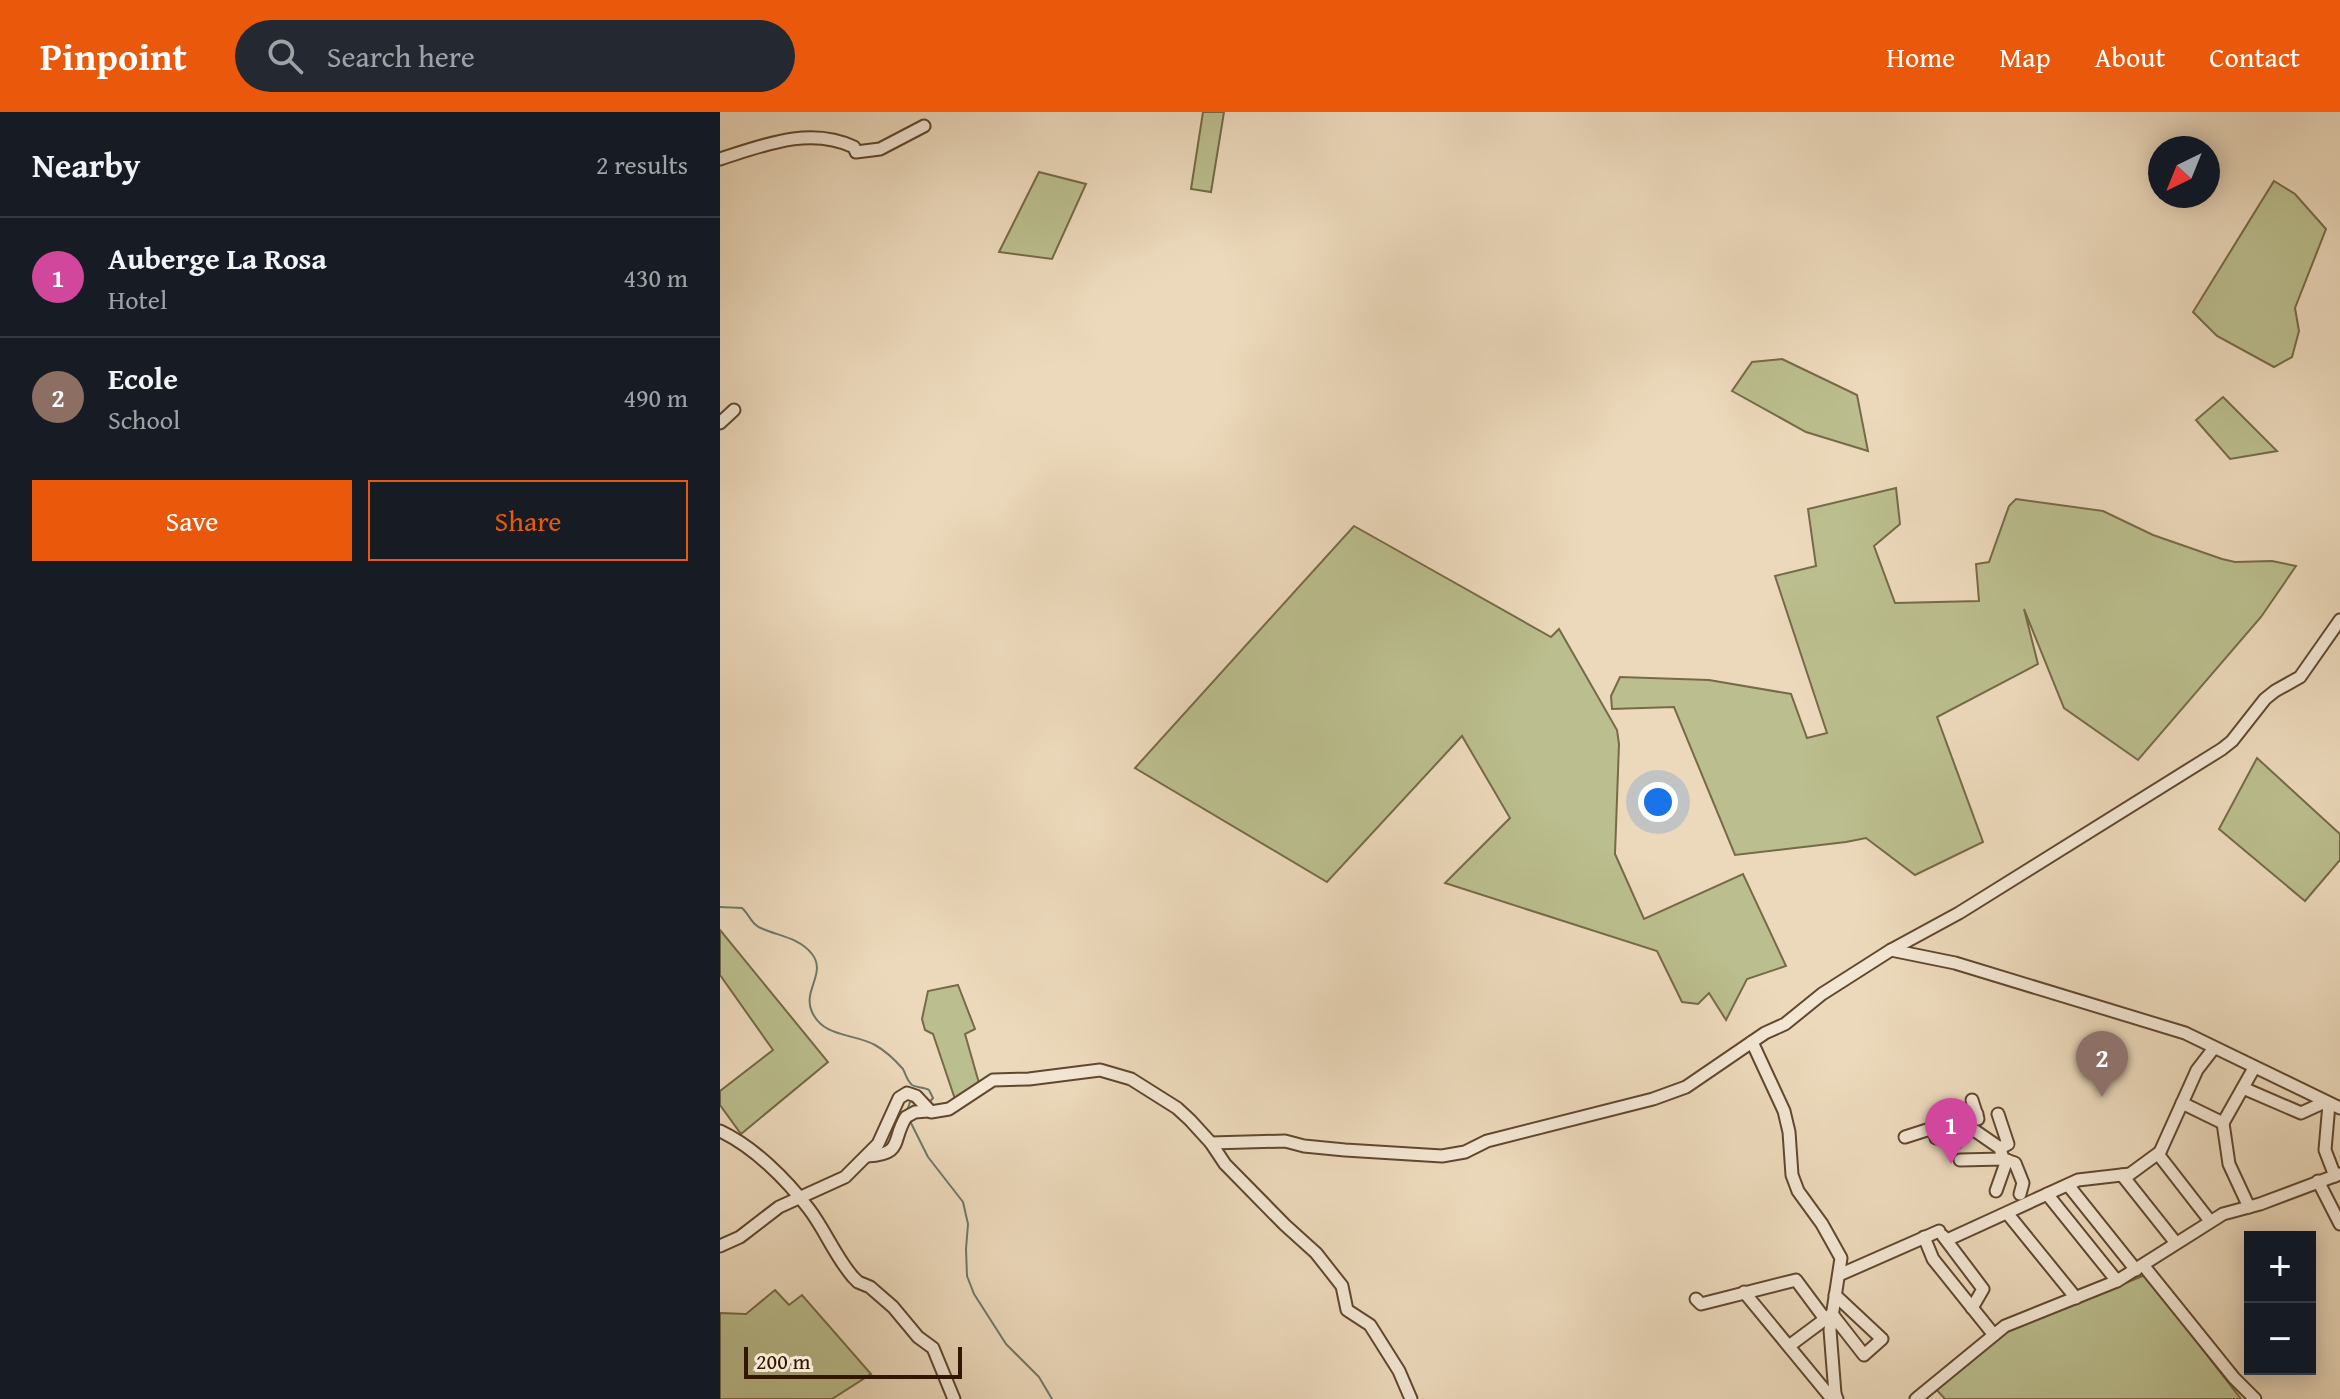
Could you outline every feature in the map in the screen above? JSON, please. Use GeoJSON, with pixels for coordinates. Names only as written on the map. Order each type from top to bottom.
{"type":"FeatureCollection","features":[{"type":"Feature","properties":{"kind":"street"},"geometry":{"type":"LineString","coordinates":[[720,159],[773,142],[809,137],[830,138],[854,147],[856,152],[880,149],[924,126]]}},
{"type":"Feature","properties":{"kind":"street"},"geometry":{"type":"LineString","coordinates":[[720,423],[734,410]]}},
{"type":"Feature","properties":{"kind":"street"},"geometry":{"type":"LineString","coordinates":[[1211,1143],[1285,1141],[1345,1150],[1442,1156],[1457,1154],[1487,1141],[1673,1093],[1698,1080],[1769,1030],[1785,1024],[1822,994],[1891,950],[1959,913],[2222,749],[2265,699],[2300,677],[2340,620]]}},
{"type":"Feature","properties":{"kind":"street"},"geometry":{"type":"LineString","coordinates":[[1891,950],[1955,963],[2185,1033],[2331,1105]]}},
{"type":"Feature","properties":{"kind":"street"},"geometry":{"type":"LineString","coordinates":[[1744,1292],[1828,1394],[1836,1397],[1829,1316],[1841,1258],[1798,1191],[1792,1175],[1784,1111],[1752,1042]]}},
{"type":"Feature","properties":{"kind":"street"},"geometry":{"type":"LineString","coordinates":[[1839,1275],[1924,1237],[2007,1213],[2078,1180],[2130,1174],[2158,1154],[2197,1070],[2214,1048]]}},
{"type":"Feature","properties":{"kind":"street"},"geometry":{"type":"LineString","coordinates":[[2249,1207],[2229,1164],[2223,1123],[2254,1068]]}},
{"type":"Feature","properties":{"kind":"street"},"geometry":{"type":"LineString","coordinates":[[867,1156],[885,1155],[894,1150],[906,1117],[915,1112],[949,1109],[993,1080],[1100,1070],[1131,1079],[1177,1108],[1211,1143],[1225,1164],[1316,1253],[1342,1286],[1347,1310],[1370,1325],[1399,1371],[1411,1399]]}},
{"type":"Feature","properties":{"kind":"street"},"geometry":{"type":"LineString","coordinates":[[2243,1088],[2301,1113],[2331,1105]]}},
{"type":"Feature","properties":{"kind":"street"},"geometry":{"type":"LineString","coordinates":[[720,1246],[740,1237],[779,1207],[845,1177],[867,1156],[886,1131],[899,1098],[912,1093],[928,1111]]}},
{"type":"Feature","properties":{"kind":"street"},"geometry":{"type":"LineString","coordinates":[[2182,1103],[2223,1123]]}},
{"type":"Feature","properties":{"kind":"street"},"geometry":{"type":"LineString","coordinates":[[1916,1399],[2005,1326],[2117,1281],[2223,1214],[2338,1175],[2325,1150],[2331,1105]]}},
{"type":"Feature","properties":{"kind":"street"},"geometry":{"type":"LineString","coordinates":[[1905,1137],[1934,1130],[1975,1109]]}},
{"type":"Feature","properties":{"kind":"street"},"geometry":{"type":"LineString","coordinates":[[1998,1114],[2008,1144],[2003,1156],[2001,1193],[2020,1175]]}},
{"type":"Feature","properties":{"kind":"street"},"geometry":{"type":"LineString","coordinates":[[1971,1128],[2015,1163],[2023,1183],[2020,1194]]}},
{"type":"Feature","properties":{"kind":"street"},"geometry":{"type":"LineString","coordinates":[[1934,1130],[1936,1138],[1957,1142]]}},
{"type":"Feature","properties":{"kind":"street"},"geometry":{"type":"LineString","coordinates":[[720,1131],[740,1142],[793,1188],[853,1277],[893,1307],[918,1337],[933,1348],[954,1399]]}},
{"type":"Feature","properties":{"kind":"street"},"geometry":{"type":"LineString","coordinates":[[2158,1154],[2210,1221]]}},
{"type":"Feature","properties":{"kind":"street"},"geometry":{"type":"LineString","coordinates":[[1960,1160],[2003,1156]]}},
{"type":"Feature","properties":{"kind":"street"},"geometry":{"type":"LineString","coordinates":[[2122,1175],[2176,1243]]}},
{"type":"Feature","properties":{"kind":"street"},"geometry":{"type":"LineString","coordinates":[[2318,1181],[2340,1224]]}},
{"type":"Feature","properties":{"kind":"street"},"geometry":{"type":"LineString","coordinates":[[2068,1185],[2255,1399]]}},
{"type":"Feature","properties":{"kind":"street"},"geometry":{"type":"LineString","coordinates":[[2047,1194],[2117,1281]]}},
{"type":"Feature","properties":{"kind":"street"},"geometry":{"type":"LineString","coordinates":[[2007,1213],[2076,1298]]}},
{"type":"Feature","properties":{"kind":"street"},"geometry":{"type":"LineString","coordinates":[[1941,1233],[1983,1289],[1972,1308]]}},
{"type":"Feature","properties":{"kind":"street"},"geometry":{"type":"LineString","coordinates":[[1924,1237],[1933,1259],[1994,1335]]}},
{"type":"Feature","properties":{"kind":"street"},"geometry":{"type":"LineString","coordinates":[[1696,1299],[1701,1304],[1796,1280],[1864,1355],[1882,1339],[1835,1295]]}},
{"type":"Feature","properties":{"kind":"street"},"geometry":{"type":"LineString","coordinates":[[1789,1346],[1829,1316]]}},
{"type":"Feature","properties":{"kind":"green space"},"geometry":{"type":"Polygon","coordinates":[[[1203,112],[1224,112],[1211,192],[1191,189],[1203,112]]]}},
{"type":"Feature","properties":{"kind":"green space"},"geometry":{"type":"Polygon","coordinates":[[[1039,172],[1086,184],[1052,259],[999,252],[1039,172]]]}},
{"type":"Feature","properties":{"kind":"green space"},"geometry":{"type":"Polygon","coordinates":[[[2274,181],[2295,194],[2326,229],[2295,308],[2299,331],[2292,357],[2274,367],[2217,336],[2193,312],[2274,181]]]}},
{"type":"Feature","properties":{"kind":"green space"},"geometry":{"type":"Polygon","coordinates":[[[1782,359],[1857,395],[1868,451],[1806,432],[1732,391],[1752,362],[1782,359]]]}},
{"type":"Feature","properties":{"kind":"green space"},"geometry":{"type":"Polygon","coordinates":[[[2223,397],[2277,451],[2230,459],[2196,420],[2223,397]]]}},
{"type":"Feature","properties":{"kind":"green space"},"geometry":{"type":"Polygon","coordinates":[[[1896,488],[1900,524],[1874,546],[1895,603],[1979,601],[1976,564],[1989,562],[2009,506],[2016,499],[2103,511],[2153,535],[2222,559],[2235,562],[2272,561],[2296,566],[2261,617],[2138,760],[2064,708],[2024,609],[2038,664],[1937,717],[1983,842],[1915,875],[1866,838],[1735,855],[1674,707],[1612,709],[1611,696],[1620,677],[1709,680],[1791,694],[1807,738],[1827,733],[1775,576],[1816,566],[1808,509],[1896,488]]]}},
{"type":"Feature","properties":{"kind":"green space"},"geometry":{"type":"Polygon","coordinates":[[[1354,526],[1551,637],[1559,629],[1617,730],[1615,854],[1644,919],[1743,874],[1786,966],[1747,979],[1726,1020],[1709,993],[1698,1004],[1682,1002],[1657,951],[1445,883],[1510,818],[1462,736],[1327,882],[1135,768],[1354,526]]]}},
{"type":"Feature","properties":{"kind":"green space"},"geometry":{"type":"Polygon","coordinates":[[[2257,758],[2340,834],[2340,860],[2305,901],[2219,829],[2257,758]]]}},
{"type":"Feature","properties":{"kind":"green space"},"geometry":{"type":"Polygon","coordinates":[[[720,930],[828,1062],[741,1134],[720,1105],[720,1091],[773,1050],[720,975],[720,930]]]}},
{"type":"Feature","properties":{"kind":"green space"},"geometry":{"type":"Polygon","coordinates":[[[958,985],[975,1029],[965,1034],[981,1090],[956,1102],[933,1034],[925,1030],[922,1019],[928,991],[958,985]]]}},
{"type":"Feature","properties":{"kind":"green space"},"geometry":{"type":"Polygon","coordinates":[[[2145,1275],[2241,1399],[1945,1399],[1933,1386],[2026,1316],[2036,1320],[2145,1275]]]}},
{"type":"Feature","properties":{"kind":"green space"},"geometry":{"type":"Polygon","coordinates":[[[775,1290],[789,1305],[802,1295],[871,1374],[832,1399],[720,1399],[720,1313],[746,1314],[775,1290]]]}},
{"type":"Feature","properties":{"kind":"waterway"},"geometry":{"type":"LineString","coordinates":[[720,907],[742,908],[759,927],[807,949],[817,968],[810,997],[812,1012],[817,1020],[831,1031],[866,1041],[882,1050],[903,1069],[912,1085],[929,1090],[933,1098],[928,1104]]}},
{"type":"Feature","properties":{"kind":"waterway"},"geometry":{"type":"LineString","coordinates":[[907,1111],[910,1102],[914,1101]]}},
{"type":"Feature","properties":{"kind":"waterway"},"geometry":{"type":"LineString","coordinates":[[910,1121],[928,1157],[963,1202],[968,1224],[967,1276],[974,1294],[1006,1344],[1039,1377],[1052,1399]]}},
{"type":"Feature","properties":{"kind":"place","name":"Ecole"},"geometry":{"type":"Point","coordinates":[2102,1097]}},
{"type":"Feature","properties":{"kind":"place","name":"Auberge La Rosa"},"geometry":{"type":"Point","coordinates":[1951,1164]}}]}
